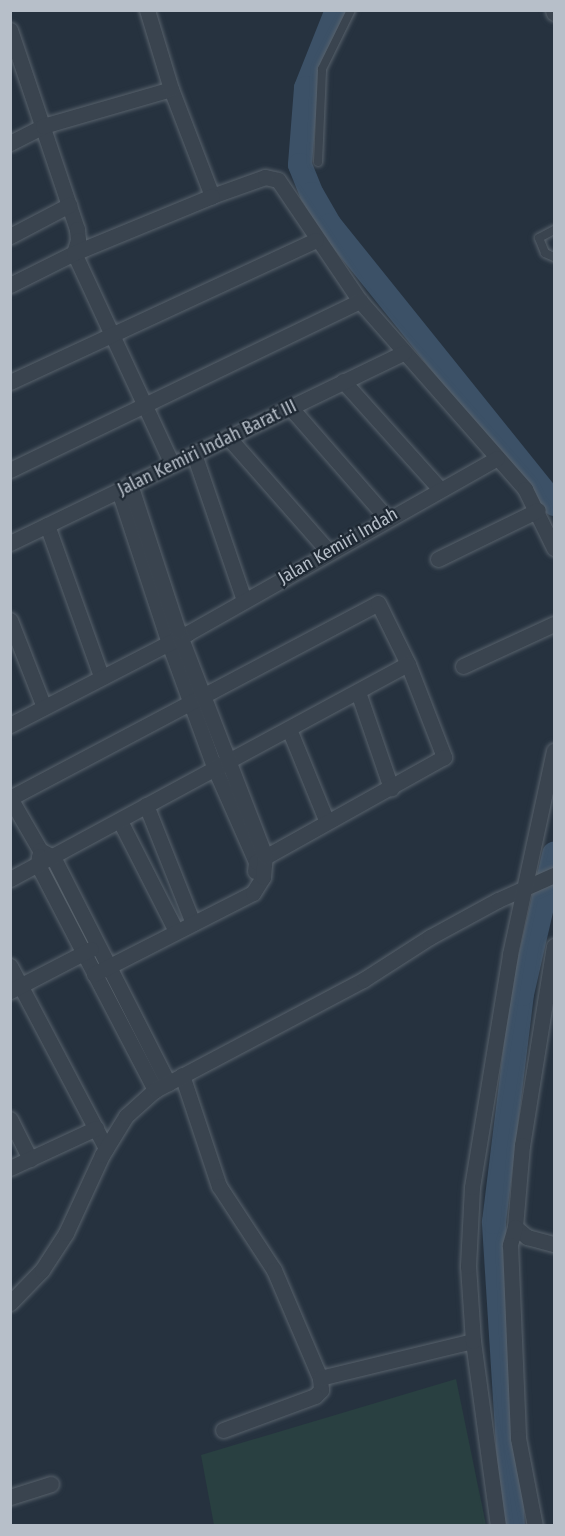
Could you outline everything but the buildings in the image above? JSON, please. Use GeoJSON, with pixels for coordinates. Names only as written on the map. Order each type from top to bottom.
{"type":"FeatureCollection","features":[{"type":"Feature","properties":{"kind":"street"},"geometry":{"type":"LineString","coordinates":[[147,10],[171,89],[212,196]]}},
{"type":"Feature","properties":{"kind":"street"},"geometry":{"type":"LineString","coordinates":[[12,39],[69,205],[78,240],[74,253],[172,464]]}},
{"type":"Feature","properties":{"kind":"street"},"geometry":{"type":"LineString","coordinates":[[10,142],[43,126],[171,89]]}},
{"type":"Feature","properties":{"kind":"street"},"geometry":{"type":"LineString","coordinates":[[10,285],[74,253],[212,196],[272,177],[360,301],[497,458],[538,510],[555,548]]}},
{"type":"Feature","properties":{"kind":"street"},"geometry":{"type":"LineString","coordinates":[[10,236],[69,205]]}},
{"type":"Feature","properties":{"kind":"street"},"geometry":{"type":"LineString","coordinates":[[10,382],[316,240]]}},
{"type":"Feature","properties":{"kind":"street"},"geometry":{"type":"LineString","coordinates":[[10,470],[360,301]]}},
{"type":"Feature","properties":{"kind":"street","name":"Jalan Kemiri Indah Barat III"},"geometry":{"type":"LineString","coordinates":[[10,543],[403,353]]}},
{"type":"Feature","properties":{"kind":"street"},"geometry":{"type":"LineString","coordinates":[[344,381],[440,489]]}},
{"type":"Feature","properties":{"kind":"street"},"geometry":{"type":"LineString","coordinates":[[290,407],[387,519]]}},
{"type":"Feature","properties":{"kind":"street"},"geometry":{"type":"LineString","coordinates":[[228,437],[328,551]]}},
{"type":"Feature","properties":{"kind":"street"},"geometry":{"type":"LineString","coordinates":[[194,454],[244,600]]}},
{"type":"Feature","properties":{"kind":"street","name":"Jalan Kemiri Indah"},"geometry":{"type":"LineString","coordinates":[[10,725],[175,639],[497,458]]}},
{"type":"Feature","properties":{"kind":"street"},"geometry":{"type":"LineString","coordinates":[[89,964],[191,920],[248,886],[255,877],[260,860],[221,766],[124,488]]}},
{"type":"Feature","properties":{"kind":"street"},"geometry":{"type":"LineString","coordinates":[[438,559],[538,510]]}},
{"type":"Feature","properties":{"kind":"street"},"geometry":{"type":"LineString","coordinates":[[47,525],[101,676]]}},
{"type":"Feature","properties":{"kind":"street"},"geometry":{"type":"LineString","coordinates":[[162,1086],[104,956],[10,798],[372,604],[382,607],[408,664],[444,757],[391,789],[260,860]]}},
{"type":"Feature","properties":{"kind":"street"},"geometry":{"type":"LineString","coordinates":[[10,620],[44,707]]}},
{"type":"Feature","properties":{"kind":"street"},"geometry":{"type":"LineString","coordinates":[[463,666],[555,624]]}},
{"type":"Feature","properties":{"kind":"street"},"geometry":{"type":"LineString","coordinates":[[10,879],[44,857],[120,821],[408,664]]}},
{"type":"Feature","properties":{"kind":"street"},"geometry":{"type":"LineString","coordinates":[[357,692],[391,789]]}},
{"type":"Feature","properties":{"kind":"street"},"geometry":{"type":"LineString","coordinates":[[289,729],[327,822]]}},
{"type":"Feature","properties":{"kind":"street"},"geometry":{"type":"LineString","coordinates":[[498,1526],[473,1341],[468,1266],[471,1187],[492,1051],[532,885],[555,751]]}},
{"type":"Feature","properties":{"kind":"street"},"geometry":{"type":"LineString","coordinates":[[146,805],[191,920]]}},
{"type":"Feature","properties":{"kind":"street"},"geometry":{"type":"LineString","coordinates":[[120,821],[173,925]]}},
{"type":"Feature","properties":{"kind":"street"},"geometry":{"type":"LineString","coordinates":[[44,857],[89,964],[162,1086]]}},
{"type":"Feature","properties":{"kind":"street"},"geometry":{"type":"LineString","coordinates":[[10,1303],[42,1270],[66,1233],[106,1148],[126,1116],[162,1086],[298,1016],[430,937],[555,875]]}},
{"type":"Feature","properties":{"kind":"street"},"geometry":{"type":"LineString","coordinates":[[16,988],[89,964],[173,925],[191,920]]}},
{"type":"Feature","properties":{"kind":"street"},"geometry":{"type":"LineString","coordinates":[[535,1526],[518,1438],[510,1245],[515,1227],[522,1146],[555,946]]}},
{"type":"Feature","properties":{"kind":"street"},"geometry":{"type":"LineString","coordinates":[[10,966],[16,988],[106,1148]]}},
{"type":"Feature","properties":{"kind":"street"},"geometry":{"type":"LineString","coordinates":[[182,1075],[219,1186],[274,1270],[320,1378],[321,1390],[315,1396],[223,1430]]}},
{"type":"Feature","properties":{"kind":"street"},"geometry":{"type":"LineString","coordinates":[[10,1119],[30,1159]]}},
{"type":"Feature","properties":{"kind":"street"},"geometry":{"type":"LineString","coordinates":[[10,1168],[96,1128]]}},
{"type":"Feature","properties":{"kind":"street"},"geometry":{"type":"LineString","coordinates":[[515,1227],[527,1237],[555,1244]]}},
{"type":"Feature","properties":{"kind":"street"},"geometry":{"type":"LineString","coordinates":[[320,1378],[473,1341]]}},
{"type":"Feature","properties":{"kind":"street"},"geometry":{"type":"LineString","coordinates":[[10,1497],[51,1484]]}},
{"type":"Feature","properties":{"kind":"lane"},"geometry":{"type":"LineString","coordinates":[[318,162],[322,69],[351,10]]}},
{"type":"Feature","properties":{"kind":"lane"},"geometry":{"type":"LineString","coordinates":[[555,230],[539,238],[545,253],[555,258]]}},
{"type":"Feature","properties":{"kind":"green space"},"geometry":{"type":"Polygon","coordinates":[[[456,1379],[486,1525],[214,1525],[201,1455],[456,1379]]]}},
{"type":"Feature","properties":{"kind":"waterway"},"geometry":{"type":"LineString","coordinates":[[337,10],[306,88],[300,165],[312,194],[330,225],[554,504]]}},
{"type":"Feature","properties":{"kind":"waterway"},"geometry":{"type":"LineString","coordinates":[[513,1526],[494,1222],[522,994],[554,854]]}}]}
